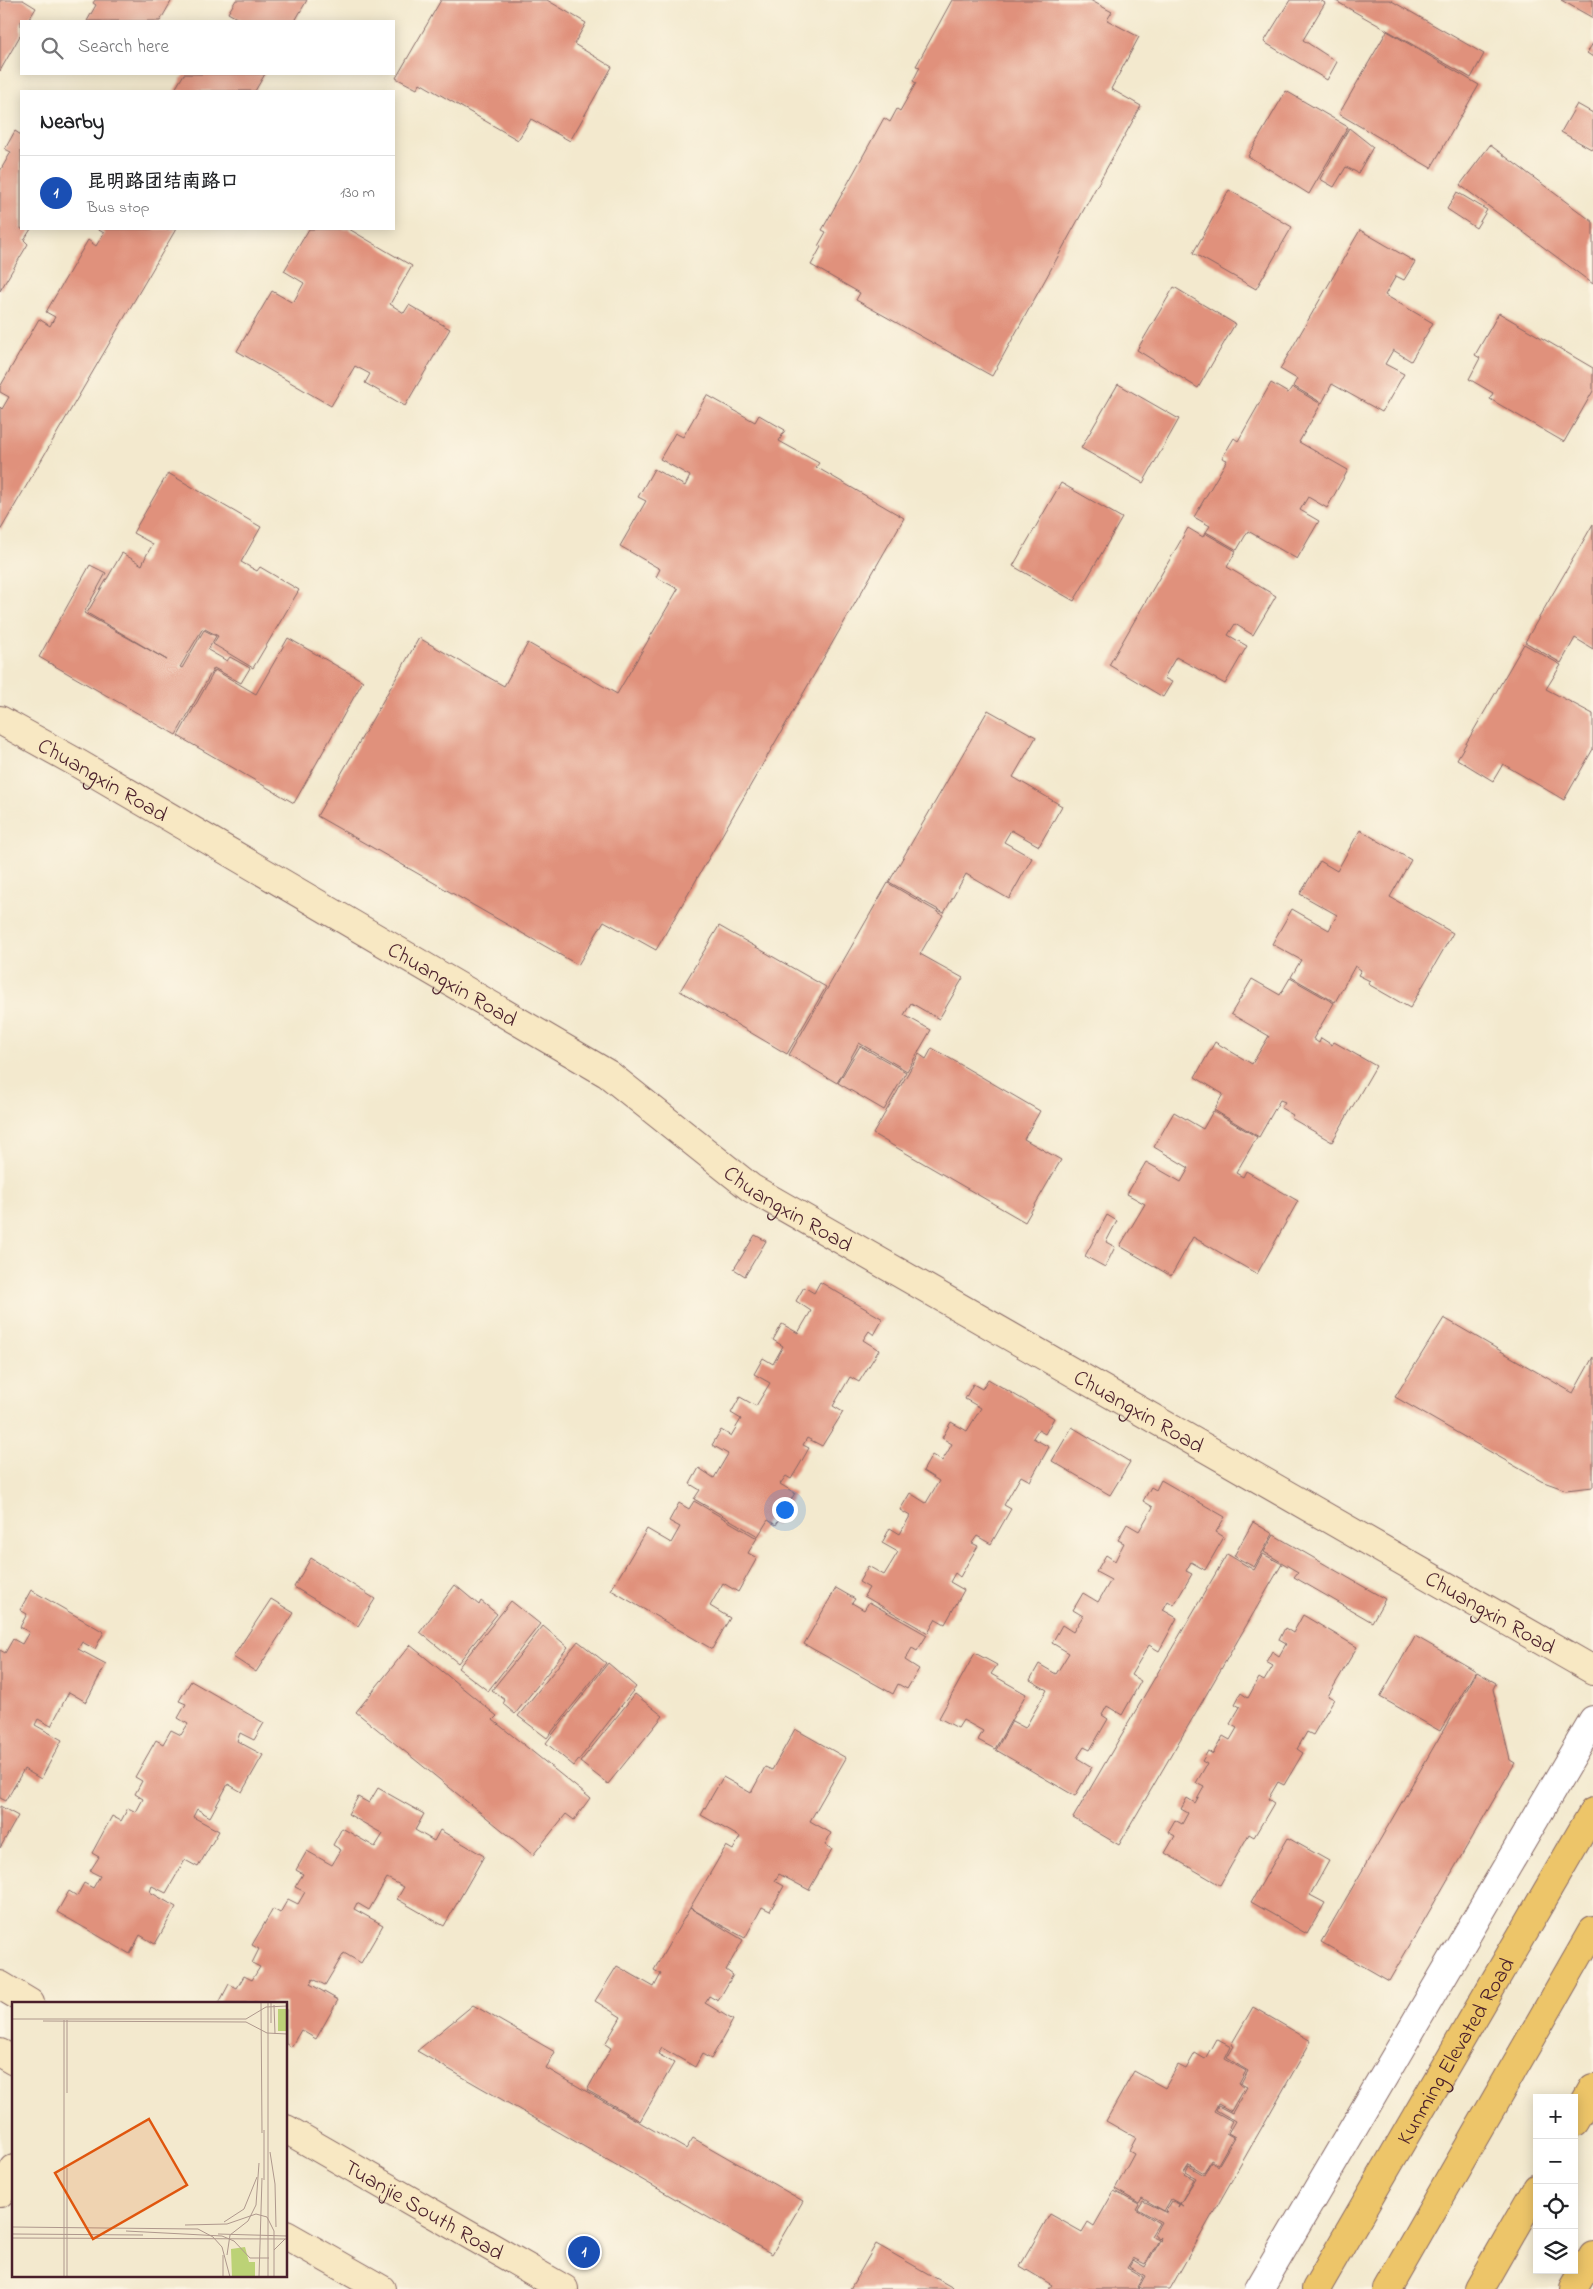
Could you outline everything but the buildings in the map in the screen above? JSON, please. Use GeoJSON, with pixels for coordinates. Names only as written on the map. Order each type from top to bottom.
{"type":"FeatureCollection","features":[{"type":"Feature","properties":{"kind":"main road","name":"Kunming Elevated Road"},"geometry":{"type":"LineString","coordinates":[[1316,2289],[1593,1812]]}},
{"type":"Feature","properties":{"kind":"main road"},"geometry":{"type":"LineString","coordinates":[[1387,2289],[1593,1930]]}},
{"type":"Feature","properties":{"kind":"main road"},"geometry":{"type":"LineString","coordinates":[[1578,2115],[1593,2089]]}},
{"type":"Feature","properties":{"kind":"main road"},"geometry":{"type":"LineString","coordinates":[[1479,2289],[1533,2195]]}},
{"type":"Feature","properties":{"kind":"main road"},"geometry":{"type":"LineString","coordinates":[[1574,2289],[1593,2256]]}},
{"type":"Feature","properties":{"kind":"street","name":"Chuangxin Road"},"geometry":{"type":"LineString","coordinates":[[0,720],[79,764],[608,1074],[751,1188],[1593,1670]]}},
{"type":"Feature","properties":{"kind":"street"},"geometry":{"type":"LineString","coordinates":[[1259,2289],[1593,1720]]}},
{"type":"Feature","properties":{"kind":"street"},"geometry":{"type":"LineString","coordinates":[[0,1985],[28,2002]]}},
{"type":"Feature","properties":{"kind":"street"},"geometry":{"type":"LineString","coordinates":[[0,2053],[12,2060]]}},
{"type":"Feature","properties":{"kind":"street","name":"Tuanjie South Road"},"geometry":{"type":"LineString","coordinates":[[288,2130],[564,2289]]}},
{"type":"Feature","properties":{"kind":"street"},"geometry":{"type":"LineString","coordinates":[[0,2193],[12,2172]]}},
{"type":"Feature","properties":{"kind":"street"},"geometry":{"type":"LineString","coordinates":[[288,2236],[381,2289]]}},
{"type":"Feature","properties":{"kind":"place","name":"昆明路团结南路口"},"geometry":{"type":"Point","coordinates":[584,2252]}}]}
